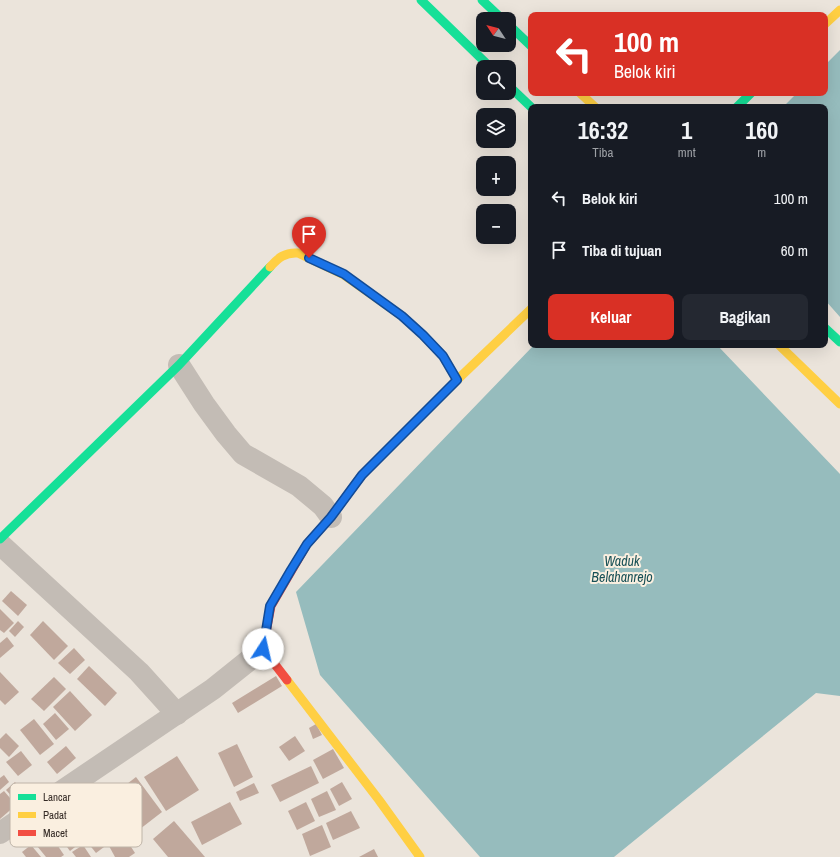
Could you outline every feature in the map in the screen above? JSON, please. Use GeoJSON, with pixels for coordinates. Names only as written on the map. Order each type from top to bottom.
{"type":"FeatureCollection","features":[{"type":"Feature","properties":{"kind":"main road"},"geometry":{"type":"LineString","coordinates":[[421,0],[483,60]]}},
{"type":"Feature","properties":{"kind":"main road"},"geometry":{"type":"LineString","coordinates":[[482,0],[495,12]]}},
{"type":"Feature","properties":{"kind":"main road"},"geometry":{"type":"LineString","coordinates":[[828,21],[840,10]]}},
{"type":"Feature","properties":{"kind":"main road"},"geometry":{"type":"LineString","coordinates":[[516,32],[528,43]]}},
{"type":"Feature","properties":{"kind":"main road"},"geometry":{"type":"LineString","coordinates":[[516,93],[528,104]]}},
{"type":"Feature","properties":{"kind":"main road"},"geometry":{"type":"LineString","coordinates":[[583,96],[592,104]]}},
{"type":"Feature","properties":{"kind":"main road"},"geometry":{"type":"LineString","coordinates":[[739,104],[748,96]]}},
{"type":"Feature","properties":{"kind":"main road"},"geometry":{"type":"LineString","coordinates":[[0,539],[179,365],[284,254],[292,252],[298,253],[344,274],[402,316],[443,356],[457,380]]}},
{"type":"Feature","properties":{"kind":"main road"},"geometry":{"type":"LineString","coordinates":[[420,857],[379,800],[263,649],[270,606],[307,544],[331,517],[362,475],[457,380],[528,313]]}},
{"type":"Feature","properties":{"kind":"main road"},"geometry":{"type":"LineString","coordinates":[[828,331],[840,342]]}},
{"type":"Feature","properties":{"kind":"main road"},"geometry":{"type":"LineString","coordinates":[[782,348],[840,404]]}},
{"type":"Feature","properties":{"kind":"street"},"geometry":{"type":"LineString","coordinates":[[179,365],[204,404],[243,454],[299,486],[323,506],[331,517]]}},
{"type":"Feature","properties":{"kind":"street"},"geometry":{"type":"LineString","coordinates":[[0,544],[139,672],[177,714]]}},
{"type":"Feature","properties":{"kind":"street"},"geometry":{"type":"LineString","coordinates":[[74,783],[213,689],[263,649]]}},
{"type":"Feature","properties":{"kind":"street"},"geometry":{"type":"LineString","coordinates":[[0,833],[10,826]]}},
{"type":"Feature","properties":{"kind":"water"},"geometry":{"type":"Polygon","coordinates":[[[840,50],[840,317],[828,303],[828,104],[786,104],[794,96],[828,96],[828,62],[840,50]]]}},
{"type":"Feature","properties":{"kind":"water","name":"Waduk Belahanrejo"},"geometry":{"type":"Polygon","coordinates":[[[531,348],[720,348],[840,474],[840,696],[816,693],[614,857],[480,857],[320,675],[296,592],[531,348]]]}},
{"type":"Feature","properties":{"kind":"building"},"geometry":{"type":"Polygon","coordinates":[[[11,591],[27,605],[18,616],[2,601],[11,591]]]}},
{"type":"Feature","properties":{"kind":"building"},"geometry":{"type":"Polygon","coordinates":[[[0,609],[14,623],[4,633],[0,630],[0,609]]]}},
{"type":"Feature","properties":{"kind":"building"},"geometry":{"type":"Polygon","coordinates":[[[18,621],[24,627],[15,637],[9,631],[18,621]]]}},
{"type":"Feature","properties":{"kind":"building"},"geometry":{"type":"Polygon","coordinates":[[[43,621],[68,646],[54,660],[30,635],[43,621]]]}},
{"type":"Feature","properties":{"kind":"building"},"geometry":{"type":"Polygon","coordinates":[[[7,637],[14,646],[0,658],[0,643],[7,637]]]}},
{"type":"Feature","properties":{"kind":"building"},"geometry":{"type":"Polygon","coordinates":[[[74,648],[85,660],[70,674],[58,663],[74,648]]]}},
{"type":"Feature","properties":{"kind":"building"},"geometry":{"type":"Polygon","coordinates":[[[89,666],[117,693],[105,706],[77,679],[89,666]]]}},
{"type":"Feature","properties":{"kind":"building"},"geometry":{"type":"Polygon","coordinates":[[[0,672],[19,692],[5,705],[0,700],[0,672]]]}},
{"type":"Feature","properties":{"kind":"building"},"geometry":{"type":"Polygon","coordinates":[[[276,676],[282,686],[238,713],[232,703],[276,676]]]}},
{"type":"Feature","properties":{"kind":"building"},"geometry":{"type":"Polygon","coordinates":[[[54,677],[66,689],[44,711],[31,699],[54,677]]]}},
{"type":"Feature","properties":{"kind":"building"},"geometry":{"type":"Polygon","coordinates":[[[70,691],[92,715],[75,731],[53,707],[70,691]]]}},
{"type":"Feature","properties":{"kind":"building"},"geometry":{"type":"Polygon","coordinates":[[[55,713],[69,729],[56,740],[43,724],[55,713]]]}},
{"type":"Feature","properties":{"kind":"building"},"geometry":{"type":"Polygon","coordinates":[[[34,719],[54,744],[40,755],[20,730],[34,719]]]}},
{"type":"Feature","properties":{"kind":"building"},"geometry":{"type":"Polygon","coordinates":[[[316,724],[322,735],[313,739],[309,728],[316,724]]]}},
{"type":"Feature","properties":{"kind":"building"},"geometry":{"type":"Polygon","coordinates":[[[6,733],[19,746],[9,757],[0,748],[0,739],[6,733]]]}},
{"type":"Feature","properties":{"kind":"building"},"geometry":{"type":"Polygon","coordinates":[[[295,736],[305,751],[289,761],[279,747],[295,736]]]}},
{"type":"Feature","properties":{"kind":"building"},"geometry":{"type":"Polygon","coordinates":[[[237,744],[253,777],[234,787],[218,753],[237,744]]]}},
{"type":"Feature","properties":{"kind":"building"},"geometry":{"type":"Polygon","coordinates":[[[66,746],[76,758],[57,774],[47,762],[66,746]]]}},
{"type":"Feature","properties":{"kind":"building"},"geometry":{"type":"Polygon","coordinates":[[[333,749],[344,768],[323,779],[313,760],[333,749]]]}},
{"type":"Feature","properties":{"kind":"building"},"geometry":{"type":"Polygon","coordinates":[[[21,751],[32,765],[18,776],[6,762],[21,751]]]}},
{"type":"Feature","properties":{"kind":"building"},"geometry":{"type":"Polygon","coordinates":[[[177,756],[199,790],[166,811],[144,777],[177,756]]]}},
{"type":"Feature","properties":{"kind":"building"},"geometry":{"type":"Polygon","coordinates":[[[311,766],[319,783],[280,802],[271,785],[311,766]]]}},
{"type":"Feature","properties":{"kind":"building"},"geometry":{"type":"Polygon","coordinates":[[[4,775],[9,782],[0,790],[0,778],[4,775]]]}},
{"type":"Feature","properties":{"kind":"building"},"geometry":{"type":"Polygon","coordinates":[[[136,777],[140,783],[128,783],[136,777]]]}},
{"type":"Feature","properties":{"kind":"building"},"geometry":{"type":"Polygon","coordinates":[[[342,782],[352,799],[339,806],[330,789],[342,782]]]}},
{"type":"Feature","properties":{"kind":"building"},"geometry":{"type":"Polygon","coordinates":[[[254,783],[259,793],[240,801],[236,792],[254,783]]]}},
{"type":"Feature","properties":{"kind":"building"},"geometry":{"type":"Polygon","coordinates":[[[142,785],[162,812],[142,827],[142,785]]]}},
{"type":"Feature","properties":{"kind":"building"},"geometry":{"type":"Polygon","coordinates":[[[10,786],[10,794],[6,790],[10,786]]]}},
{"type":"Feature","properties":{"kind":"building"},"geometry":{"type":"Polygon","coordinates":[[[4,791],[10,798],[10,810],[0,819],[0,794],[4,791]]]}},
{"type":"Feature","properties":{"kind":"building"},"geometry":{"type":"Polygon","coordinates":[[[327,791],[336,810],[319,817],[311,799],[327,791]]]}},
{"type":"Feature","properties":{"kind":"building"},"geometry":{"type":"Polygon","coordinates":[[[230,802],[242,824],[202,845],[191,822],[230,802]]]}},
{"type":"Feature","properties":{"kind":"building"},"geometry":{"type":"Polygon","coordinates":[[[306,802],[315,821],[297,830],[288,811],[306,802]]]}},
{"type":"Feature","properties":{"kind":"building"},"geometry":{"type":"Polygon","coordinates":[[[351,811],[360,828],[333,840],[326,823],[351,811]]]}},
{"type":"Feature","properties":{"kind":"building"},"geometry":{"type":"Polygon","coordinates":[[[174,821],[205,857],[168,857],[153,839],[174,821]]]}},
{"type":"Feature","properties":{"kind":"building"},"geometry":{"type":"Polygon","coordinates":[[[322,825],[331,847],[310,856],[302,834],[322,825]]]}},
{"type":"Feature","properties":{"kind":"building"},"geometry":{"type":"Polygon","coordinates":[[[28,847],[33,847],[41,857],[26,857],[22,852],[28,847]]]}},
{"type":"Feature","properties":{"kind":"building"},"geometry":{"type":"Polygon","coordinates":[[[38,847],[59,847],[64,855],[61,857],[46,857],[38,847]]]}},
{"type":"Feature","properties":{"kind":"building"},"geometry":{"type":"Polygon","coordinates":[[[67,847],[75,847],[70,851],[67,847]]]}},
{"type":"Feature","properties":{"kind":"building"},"geometry":{"type":"Polygon","coordinates":[[[80,847],[84,847],[91,857],[76,857],[72,852],[80,847]]]}},
{"type":"Feature","properties":{"kind":"building"},"geometry":{"type":"Polygon","coordinates":[[[91,847],[104,847],[96,853],[91,847]]]}},
{"type":"Feature","properties":{"kind":"building"},"geometry":{"type":"Polygon","coordinates":[[[110,847],[131,847],[135,853],[129,857],[115,857],[110,847]]]}},
{"type":"Feature","properties":{"kind":"building"},"geometry":{"type":"Polygon","coordinates":[[[374,849],[378,857],[359,857],[374,849]]]}},
{"type":"Feature","properties":{"kind":"traffic: fast"},"geometry":{"type":"LineString","coordinates":[[421,0],[483,60]]}},
{"type":"Feature","properties":{"kind":"traffic: fast"},"geometry":{"type":"LineString","coordinates":[[482,0],[495,12]]}},
{"type":"Feature","properties":{"kind":"traffic: fast"},"geometry":{"type":"LineString","coordinates":[[516,32],[528,43]]}},
{"type":"Feature","properties":{"kind":"traffic: fast"},"geometry":{"type":"LineString","coordinates":[[516,93],[528,104]]}},
{"type":"Feature","properties":{"kind":"traffic: fast"},"geometry":{"type":"LineString","coordinates":[[740,104],[748,96]]}},
{"type":"Feature","properties":{"kind":"traffic: fast"},"geometry":{"type":"LineString","coordinates":[[0,539],[179,365],[270,267]]}},
{"type":"Feature","properties":{"kind":"traffic: fast"},"geometry":{"type":"LineString","coordinates":[[828,331],[840,342]]}},
{"type":"Feature","properties":{"kind":"traffic: slow"},"geometry":{"type":"LineString","coordinates":[[828,21],[840,10]]}},
{"type":"Feature","properties":{"kind":"traffic: slow"},"geometry":{"type":"LineString","coordinates":[[583,96],[592,104]]}},
{"type":"Feature","properties":{"kind":"traffic: slow"},"geometry":{"type":"LineString","coordinates":[[270,267],[282,256],[298,253],[344,275],[402,316],[423,335],[443,356],[457,380]]}},
{"type":"Feature","properties":{"kind":"traffic: slow"},"geometry":{"type":"LineString","coordinates":[[380,457],[528,312]]}},
{"type":"Feature","properties":{"kind":"traffic: slow"},"geometry":{"type":"LineString","coordinates":[[782,348],[840,404]]}},
{"type":"Feature","properties":{"kind":"traffic: slow"},"geometry":{"type":"LineString","coordinates":[[287,680],[379,800],[420,857]]}},
{"type":"Feature","properties":{"kind":"traffic: jam"},"geometry":{"type":"LineString","coordinates":[[287,680],[263,649],[271,606],[307,544],[331,517],[362,475],[380,457]]}},
{"type":"Feature","properties":{"kind":"route"},"geometry":{"type":"LineString","coordinates":[[263,649],[270,606],[307,544],[331,517],[362,475],[457,380],[443,356],[402,316],[344,274],[309,258]]}}]}
